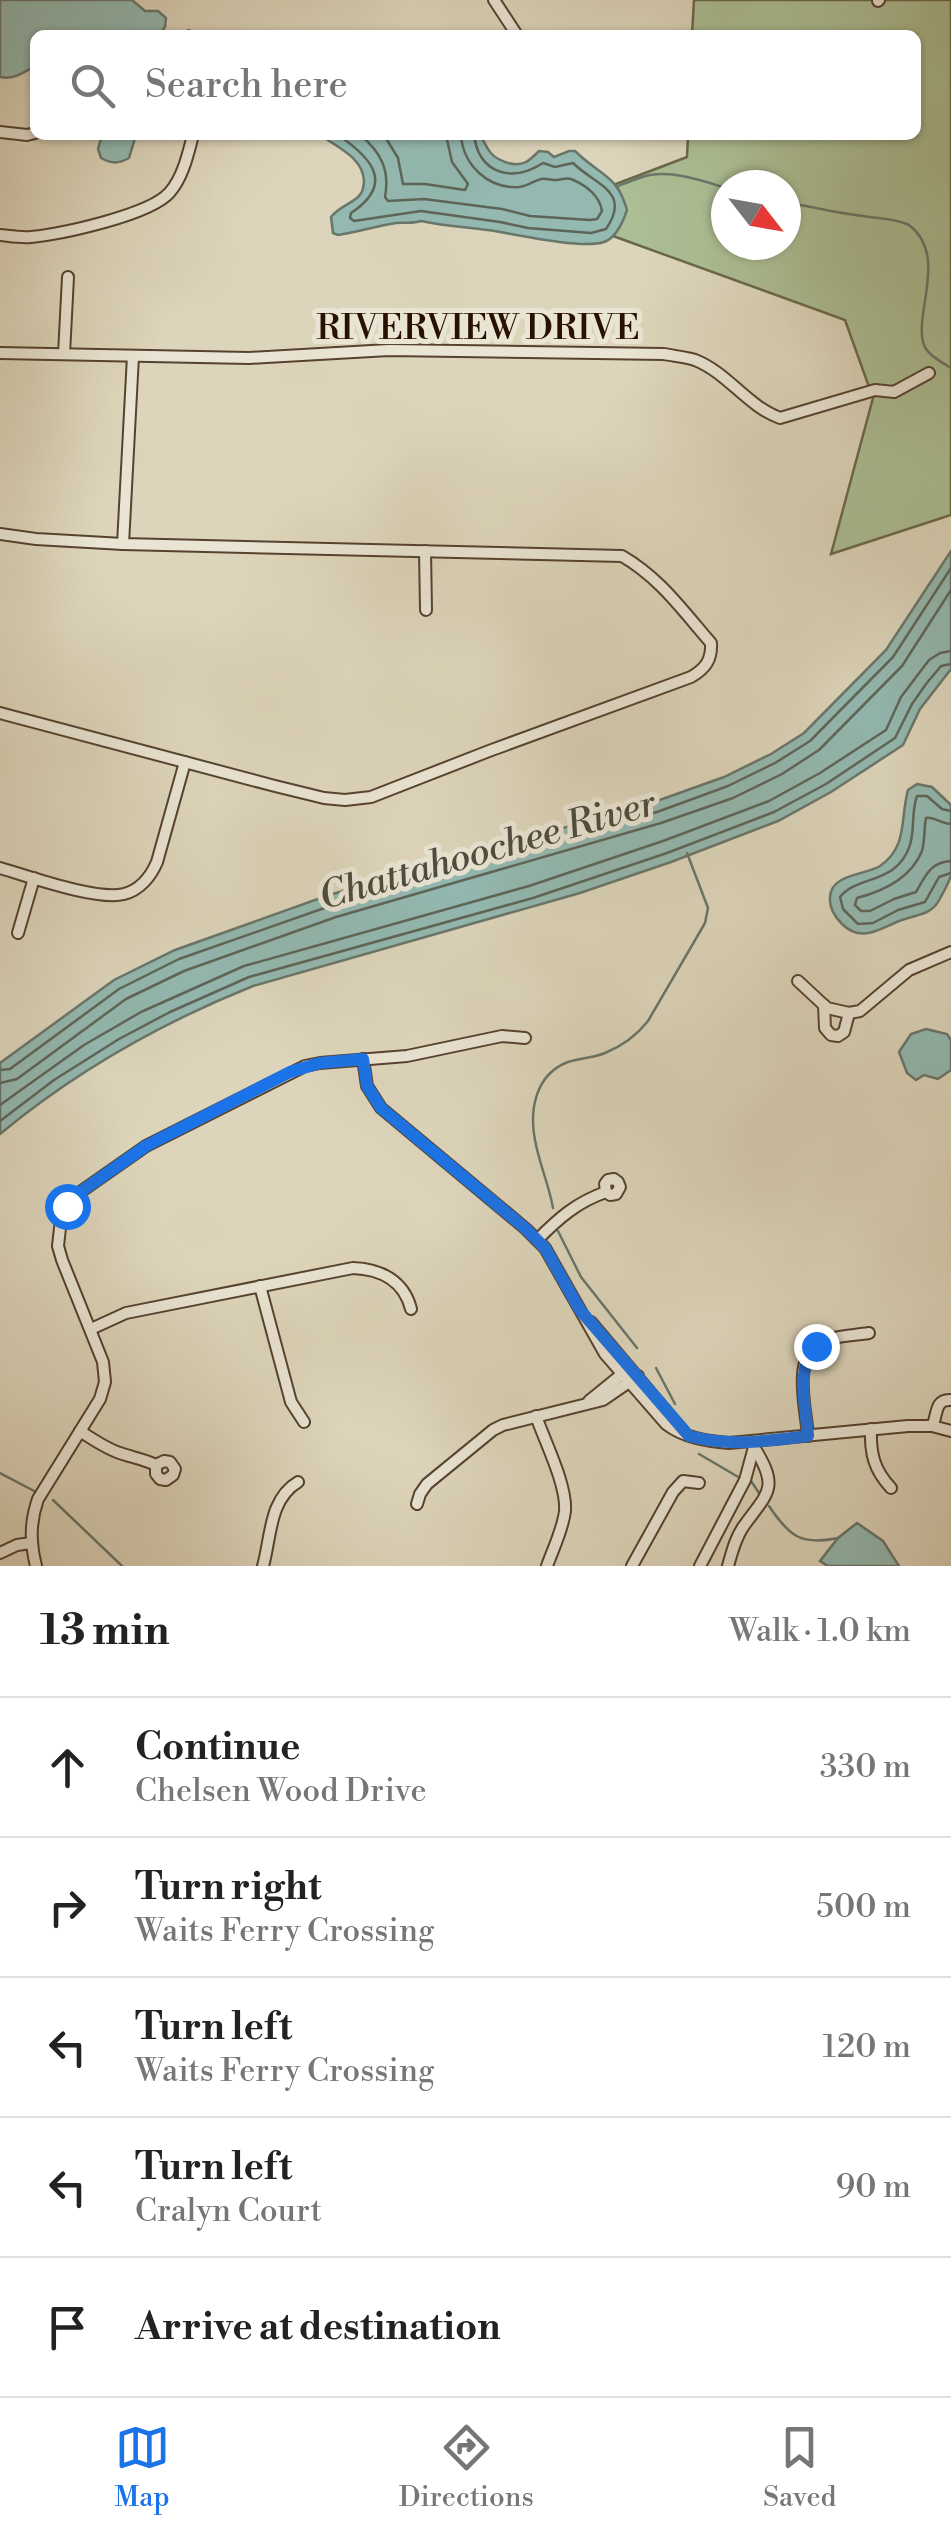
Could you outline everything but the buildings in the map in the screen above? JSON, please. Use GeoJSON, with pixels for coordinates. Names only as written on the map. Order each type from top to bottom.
{"type":"FeatureCollection","features":[{"type":"Feature","properties":{"kind":"street"},"geometry":{"type":"LineString","coordinates":[[494,0],[512,30]]}},
{"type":"Feature","properties":{"kind":"street"},"geometry":{"type":"LineString","coordinates":[[0,132],[30,134]]}},
{"type":"Feature","properties":{"kind":"street"},"geometry":{"type":"LineString","coordinates":[[0,236],[30,237],[154,205],[170,192],[192,140]]}},
{"type":"Feature","properties":{"kind":"street"},"geometry":{"type":"LineString","coordinates":[[64,354],[68,277]]}},
{"type":"Feature","properties":{"kind":"street","name":"RIVERVIEW DRIVE"},"geometry":{"type":"LineString","coordinates":[[0,352],[249,358],[420,350],[664,354],[695,360],[780,418],[875,390],[894,392],[930,374]]}},
{"type":"Feature","properties":{"kind":"street"},"geometry":{"type":"LineString","coordinates":[[123,544],[132,356]]}},
{"type":"Feature","properties":{"kind":"street"},"geometry":{"type":"LineString","coordinates":[[0,534],[123,544],[622,556],[658,581],[710,643],[711,651],[706,667],[691,678],[371,797],[344,800],[0,713]]}},
{"type":"Feature","properties":{"kind":"street"},"geometry":{"type":"LineString","coordinates":[[425,552],[426,610]]}},
{"type":"Feature","properties":{"kind":"street"},"geometry":{"type":"LineString","coordinates":[[0,868],[96,893],[124,894],[139,887],[157,862],[185,762]]}},
{"type":"Feature","properties":{"kind":"street"},"geometry":{"type":"LineString","coordinates":[[18,933],[34,878]]}},
{"type":"Feature","properties":{"kind":"street"},"geometry":{"type":"LineString","coordinates":[[798,981],[824,1005],[860,1011],[909,970],[951,952]]}},
{"type":"Feature","properties":{"kind":"street"},"geometry":{"type":"LineString","coordinates":[[824,1005],[825,1028],[832,1035],[844,1032],[848,1012]]}},
{"type":"Feature","properties":{"kind":"street"},"geometry":{"type":"LineString","coordinates":[[36,1566],[30,1543],[38,1498],[100,1399],[105,1382],[104,1362],[58,1246],[61,1219],[76,1195],[146,1146],[290,1072],[320,1063],[420,1054],[502,1036],[525,1038]]}},
{"type":"Feature","properties":{"kind":"street"},"geometry":{"type":"LineString","coordinates":[[363,1059],[367,1086],[381,1108],[545,1248],[580,1310],[676,1432],[710,1442],[754,1444],[871,1429],[932,1426],[951,1431]]}},
{"type":"Feature","properties":{"kind":"street"},"geometry":{"type":"LineString","coordinates":[[536,1240],[566,1212],[587,1198],[606,1192]]}},
{"type":"Feature","properties":{"kind":"street"},"geometry":{"type":"LineString","coordinates":[[91,1329],[126,1313],[343,1268],[363,1268],[382,1274],[403,1288],[411,1309]]}},
{"type":"Feature","properties":{"kind":"street"},"geometry":{"type":"LineString","coordinates":[[260,1286],[292,1402],[304,1422]]}},
{"type":"Feature","properties":{"kind":"street"},"geometry":{"type":"LineString","coordinates":[[808,1436],[803,1372],[808,1354],[826,1340],[869,1333]]}},
{"type":"Feature","properties":{"kind":"street"},"geometry":{"type":"LineString","coordinates":[[417,1504],[427,1484],[483,1436],[503,1425],[585,1404],[630,1375]]}},
{"type":"Feature","properties":{"kind":"street"},"geometry":{"type":"LineString","coordinates":[[932,1426],[939,1404],[951,1400]]}},
{"type":"Feature","properties":{"kind":"street"},"geometry":{"type":"LineString","coordinates":[[536,1416],[565,1503],[547,1566]]}},
{"type":"Feature","properties":{"kind":"street"},"geometry":{"type":"LineString","coordinates":[[871,1429],[874,1462],[892,1488]]}},
{"type":"Feature","properties":{"kind":"street"},"geometry":{"type":"LineString","coordinates":[[80,1431],[112,1450],[156,1466]]}},
{"type":"Feature","properties":{"kind":"street"},"geometry":{"type":"LineString","coordinates":[[700,1566],[745,1480],[754,1444]]}},
{"type":"Feature","properties":{"kind":"street"},"geometry":{"type":"LineString","coordinates":[[709,1550],[729,1563],[735,1541],[766,1498],[769,1482],[765,1464],[754,1444]]}},
{"type":"Feature","properties":{"kind":"street"},"geometry":{"type":"LineString","coordinates":[[632,1566],[673,1492],[683,1481],[699,1484]]}},
{"type":"Feature","properties":{"kind":"street"},"geometry":{"type":"LineString","coordinates":[[263,1566],[276,1510],[285,1492],[298,1482]]}},
{"type":"Feature","properties":{"kind":"street"},"geometry":{"type":"LineString","coordinates":[[735,1499],[757,1512]]}},
{"type":"Feature","properties":{"kind":"street"},"geometry":{"type":"LineString","coordinates":[[0,1554],[30,1543]]}},
{"type":"Feature","properties":{"kind":"green space"},"geometry":{"type":"Polygon","coordinates":[[[694,0],[951,0],[951,515],[831,554],[873,398],[845,320],[613,236],[624,210],[616,184],[687,157],[688,140],[921,140],[921,30],[692,30],[694,0]]]}},
{"type":"Feature","properties":{"kind":"water"},"geometry":{"type":"Polygon","coordinates":[[[0,0],[132,0],[145,11],[158,11],[166,18],[163,30],[30,30],[30,69],[14,77],[0,77],[0,0]]]}},
{"type":"Feature","properties":{"kind":"water"},"geometry":{"type":"Polygon","coordinates":[[[101,140],[134,140],[129,158],[122,161],[101,158],[101,140]]]}},
{"type":"Feature","properties":{"kind":"water"},"geometry":{"type":"Polygon","coordinates":[[[327,140],[482,140],[495,157],[516,164],[526,162],[539,151],[554,157],[575,151],[612,182],[627,210],[612,237],[595,244],[421,221],[338,235],[333,233],[331,217],[361,194],[364,182],[360,166],[327,140]]]}},
{"type":"Feature","properties":{"kind":"water"},"geometry":{"type":"Polygon","coordinates":[[[951,551],[951,669],[920,709],[903,745],[831,792],[778,821],[580,893],[253,986],[120,1050],[0,1134],[0,1063],[114,980],[175,950],[329,895],[654,802],[724,777],[771,754],[804,733],[886,650],[951,551]]]}},
{"type":"Feature","properties":{"kind":"water"},"geometry":{"type":"Polygon","coordinates":[[[917,784],[932,787],[951,805],[951,875],[947,885],[928,912],[873,932],[850,930],[833,912],[832,889],[842,879],[874,869],[889,858],[899,841],[908,790],[917,784]]]}},
{"type":"Feature","properties":{"kind":"water"},"geometry":{"type":"Polygon","coordinates":[[[926,1029],[947,1034],[951,1040],[951,1070],[938,1079],[924,1075],[916,1080],[907,1073],[899,1052],[911,1034],[926,1029]]]}},
{"type":"Feature","properties":{"kind":"water"},"geometry":{"type":"Polygon","coordinates":[[[857,1523],[883,1541],[899,1566],[828,1566],[820,1561],[838,1538],[857,1523]]]}},
{"type":"Feature","properties":{"kind":"waterway"},"geometry":{"type":"LineString","coordinates":[[617,186],[660,174],[711,184]]}},
{"type":"Feature","properties":{"kind":"waterway"},"geometry":{"type":"LineString","coordinates":[[801,205],[892,220],[909,225],[921,238],[928,271],[922,337],[928,352],[951,368]]}},
{"type":"Feature","properties":{"kind":"waterway"},"geometry":{"type":"LineString","coordinates":[[553,1208],[535,1140],[533,1116],[537,1094],[557,1068],[611,1050],[648,1021],[705,923],[708,908],[687,853]]}},
{"type":"Feature","properties":{"kind":"waterway"},"geometry":{"type":"LineString","coordinates":[[558,1231],[581,1277],[637,1348]]}},
{"type":"Feature","properties":{"kind":"waterway"},"geometry":{"type":"LineString","coordinates":[[656,1368],[675,1404]]}},
{"type":"Feature","properties":{"kind":"waterway"},"geometry":{"type":"LineString","coordinates":[[699,1454],[740,1478]]}},
{"type":"Feature","properties":{"kind":"waterway"},"geometry":{"type":"LineString","coordinates":[[0,1473],[36,1492]]}},
{"type":"Feature","properties":{"kind":"waterway"},"geometry":{"type":"LineString","coordinates":[[751,1481],[761,1496]]}},
{"type":"Feature","properties":{"kind":"waterway"},"geometry":{"type":"LineString","coordinates":[[53,1500],[122,1566]]}},
{"type":"Feature","properties":{"kind":"waterway"},"geometry":{"type":"LineString","coordinates":[[769,1506],[797,1536],[814,1541],[838,1538]]}},
{"type":"Feature","properties":{"kind":"route"},"geometry":{"type":"LineString","coordinates":[[67,1206],[76,1195],[146,1146],[290,1072],[320,1063],[363,1059],[367,1086],[381,1108],[545,1248],[580,1310],[689,1436],[729,1444],[808,1436],[803,1372],[808,1354],[816,1346]]}},
{"type":"Feature","properties":{"kind":"water label","name":"Chattahoochee River"},"geometry":{"type":"Point","coordinates":[487,849]}}]}
